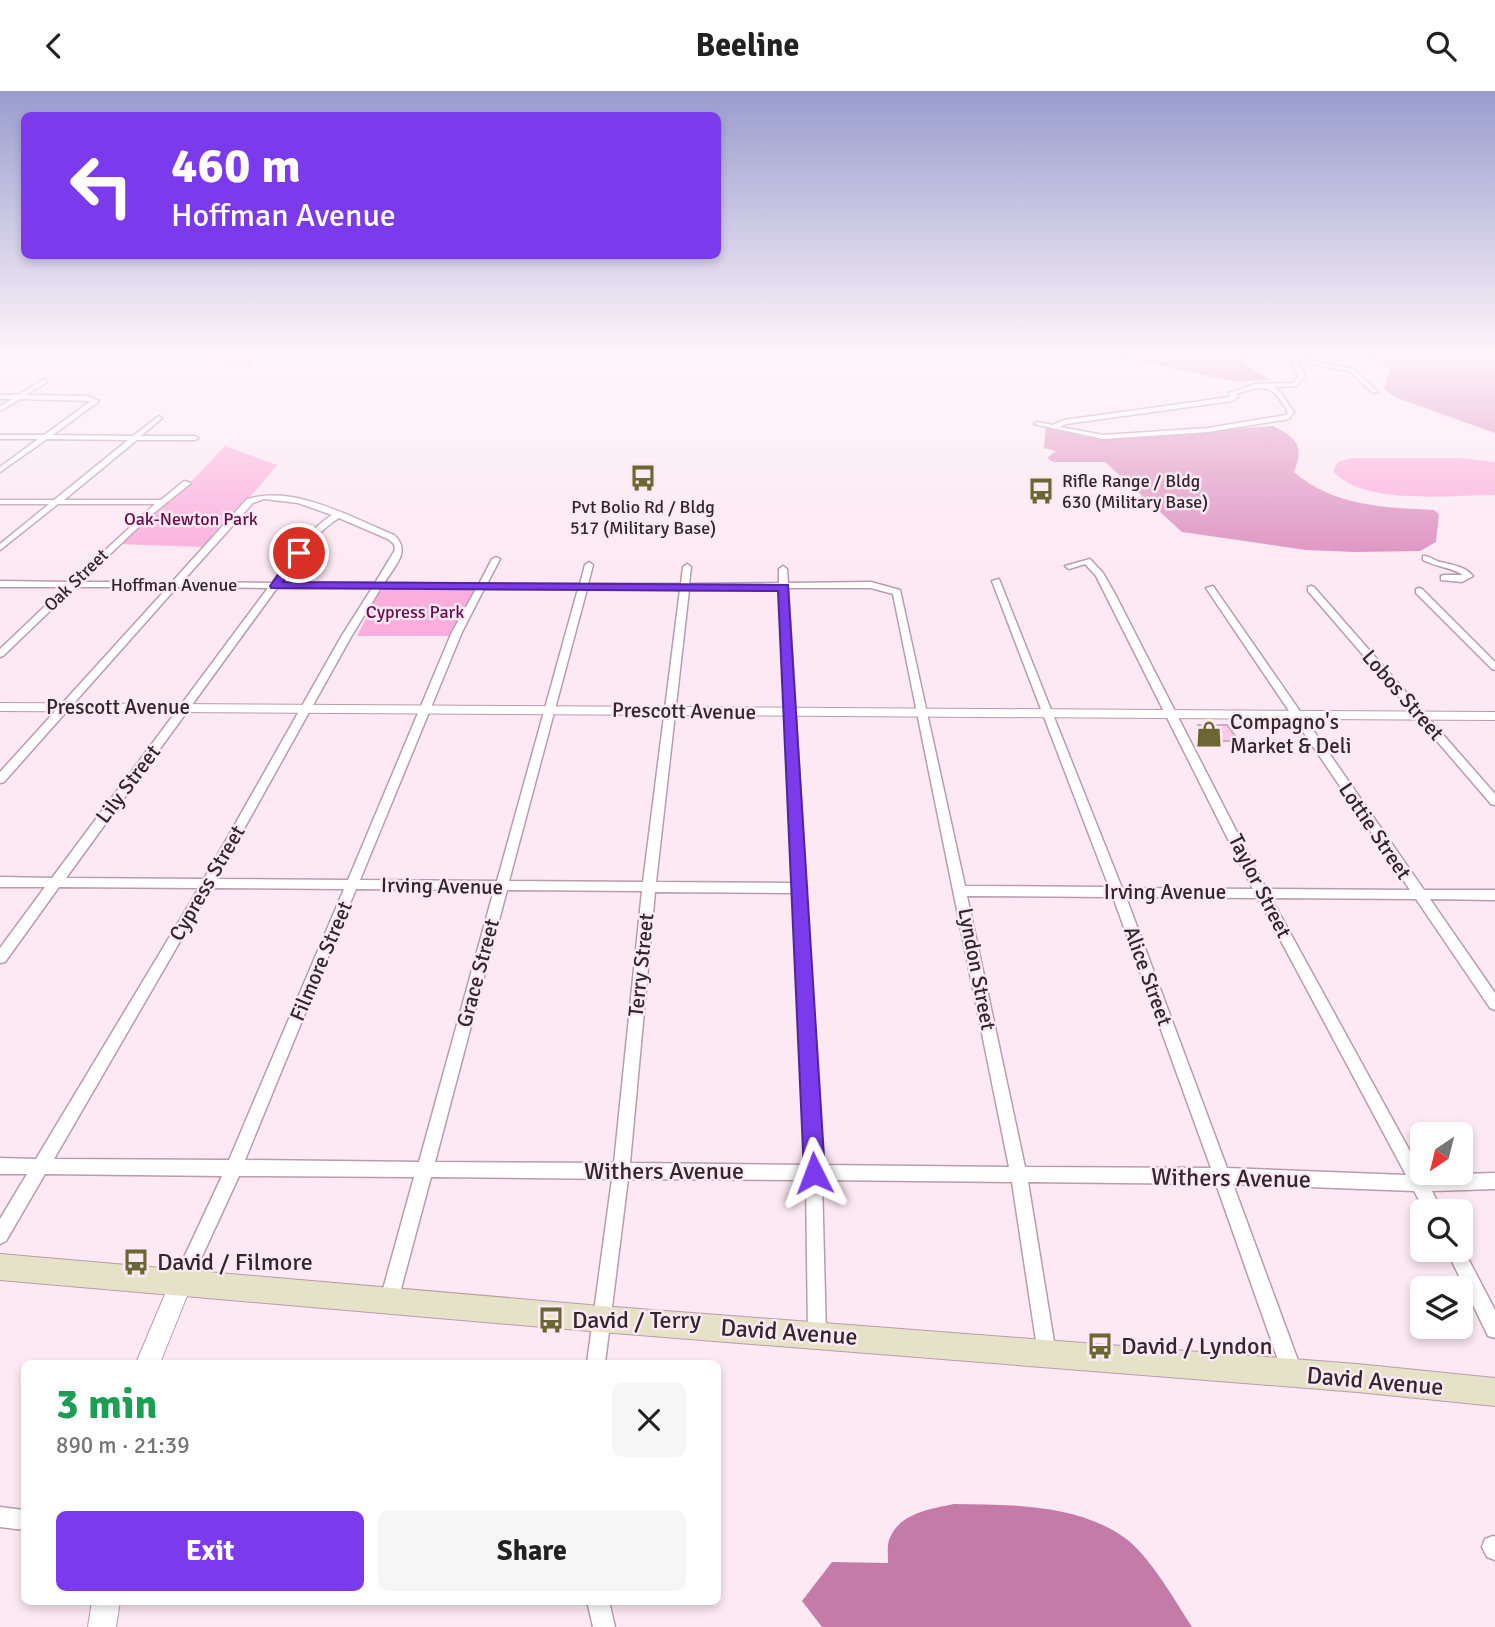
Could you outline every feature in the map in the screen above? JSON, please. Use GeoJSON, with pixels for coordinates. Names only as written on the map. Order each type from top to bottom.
{"type":"FeatureCollection","features":[{"type":"Feature","properties":{"kind":"main road","name":"David Avenue"},"geometry":{"type":"LineString","coordinates":[[0,1267],[1495,1392]]}},
{"type":"Feature","properties":{"kind":"street"},"geometry":{"type":"LineString","coordinates":[[0,470],[65,424]]}},
{"type":"Feature","properties":{"kind":"street"},"geometry":{"type":"LineString","coordinates":[[0,548],[152,424]]}},
{"type":"Feature","properties":{"kind":"street"},"geometry":{"type":"LineString","coordinates":[[1041,424],[1103,437],[1208,430],[1247,424]]}},
{"type":"Feature","properties":{"kind":"street"},"geometry":{"type":"LineString","coordinates":[[1056,426],[1061,424]]}},
{"type":"Feature","properties":{"kind":"street"},"geometry":{"type":"LineString","coordinates":[[0,437],[195,438]]}},
{"type":"Feature","properties":{"kind":"street","name":"Oak Street"},"geometry":{"type":"LineString","coordinates":[[0,653],[162,502],[187,483]]}},
{"type":"Feature","properties":{"kind":"street"},"geometry":{"type":"LineString","coordinates":[[0,779],[255,498],[272,495],[290,498],[336,516]]}},
{"type":"Feature","properties":{"kind":"street"},"geometry":{"type":"LineString","coordinates":[[0,502],[162,502]]}},
{"type":"Feature","properties":{"kind":"street","name":"Cypress Street"},"geometry":{"type":"LineString","coordinates":[[0,1235],[208,883],[399,546],[396,540],[336,516]]}},
{"type":"Feature","properties":{"kind":"street","name":"Lily Street"},"geometry":{"type":"LineString","coordinates":[[0,958],[311,536],[336,516]]}},
{"type":"Feature","properties":{"kind":"street"},"geometry":{"type":"LineString","coordinates":[[1426,558],[1459,568],[1469,576],[1462,579],[1444,578]]}},
{"type":"Feature","properties":{"kind":"street","name":"Filmore Street"},"geometry":{"type":"LineString","coordinates":[[149,1360],[234,1168],[457,632],[496,559]]}},
{"type":"Feature","properties":{"kind":"street","name":"Taylor Street"},"geometry":{"type":"LineString","coordinates":[[1069,566],[1087,561],[1100,575],[1111,594],[1262,893],[1410,1166]]}},
{"type":"Feature","properties":{"kind":"street","name":"Grace Street"},"geometry":{"type":"LineString","coordinates":[[389,1300],[547,710],[589,565]]}},
{"type":"Feature","properties":{"kind":"street","name":"Terry Street"},"geometry":{"type":"LineString","coordinates":[[596,1360],[621,1171],[649,887],[687,568]]}},
{"type":"Feature","properties":{"kind":"street"},"geometry":{"type":"LineString","coordinates":[[783,569],[814,1173],[817,1334]]}},
{"type":"Feature","properties":{"kind":"street","name":"Alice Street"},"geometry":{"type":"LineString","coordinates":[[996,581],[1117,891],[1294,1374]]}},
{"type":"Feature","properties":{"kind":"street","name":"Hoffman Avenue"},"geometry":{"type":"LineString","coordinates":[[0,584],[871,586],[893,589]]}},
{"type":"Feature","properties":{"kind":"street","name":"Lottie Street"},"geometry":{"type":"LineString","coordinates":[[1210,588],[1495,1004]]}},
{"type":"Feature","properties":{"kind":"street","name":"Lyndon Street"},"geometry":{"type":"LineString","coordinates":[[893,589],[899,595],[1019,1176],[1047,1354]]}},
{"type":"Feature","properties":{"kind":"street","name":"Lobos Street"},"geometry":{"type":"LineString","coordinates":[[1311,589],[1495,801]]}},
{"type":"Feature","properties":{"kind":"street"},"geometry":{"type":"LineString","coordinates":[[1419,591],[1495,667]]}},
{"type":"Feature","properties":{"kind":"street","name":"Prescott Avenue"},"geometry":{"type":"LineString","coordinates":[[0,707],[1495,716]]}},
{"type":"Feature","properties":{"kind":"street","name":"Irving Avenue"},"geometry":{"type":"LineString","coordinates":[[0,882],[801,888]]}},
{"type":"Feature","properties":{"kind":"street","name":"Irving Avenue"},"geometry":{"type":"LineString","coordinates":[[961,891],[1495,895]]}},
{"type":"Feature","properties":{"kind":"street","name":"Withers Avenue"},"geometry":{"type":"LineString","coordinates":[[0,1166],[1222,1176],[1410,1183]]}},
{"type":"Feature","properties":{"kind":"street","name":"Withers Avenue"},"geometry":{"type":"LineString","coordinates":[[1474,1182],[1495,1181]]}},
{"type":"Feature","properties":{"kind":"street"},"geometry":{"type":"LineString","coordinates":[[1461,1262],[1495,1329]]}},
{"type":"Feature","properties":{"kind":"street"},"geometry":{"type":"LineString","coordinates":[[0,1517],[21,1520]]}},
{"type":"Feature","properties":{"kind":"street"},"geometry":{"type":"LineString","coordinates":[[102,1627],[105,1605]]}},
{"type":"Feature","properties":{"kind":"street"},"geometry":{"type":"LineString","coordinates":[[599,1605],[604,1627]]}},
{"type":"Feature","properties":{"kind":"green space","name":"Oak-Newton Park"},"geometry":{"type":"Polygon","coordinates":[[[225,446],[277,465],[203,547],[119,544],[149,515],[191,482],[225,446]]]}},
{"type":"Feature","properties":{"kind":"green space"},"geometry":{"type":"Polygon","coordinates":[[[1352,458],[1460,458],[1495,462],[1495,495],[1433,497],[1364,490],[1346,482],[1333,471],[1338,462],[1352,458]]]}},
{"type":"Feature","properties":{"kind":"green space","name":"Cypress Park"},"geometry":{"type":"Polygon","coordinates":[[[465,588],[473,591],[451,636],[357,636],[383,590],[465,588]]]}},
{"type":"Feature","properties":{"kind":"shaded area"},"geometry":{"type":"Polygon","coordinates":[[[1469,424],[1495,424],[1495,433],[1469,424]]]}},
{"type":"Feature","properties":{"kind":"shaded area"},"geometry":{"type":"Polygon","coordinates":[[[1046,426],[1081,436],[1107,439],[1273,426],[1288,434],[1296,443],[1299,455],[1294,472],[1310,484],[1343,499],[1360,503],[1434,510],[1439,514],[1436,542],[1420,551],[1356,552],[1306,550],[1182,532],[1105,462],[1053,462],[1047,458],[1056,451],[1044,448],[1046,426]]]}},
{"type":"Feature","properties":{"kind":"shaded area"},"geometry":{"type":"Polygon","coordinates":[[[954,1504],[1042,1508],[1086,1518],[1106,1527],[1125,1538],[1143,1556],[1162,1579],[1192,1627],[822,1627],[802,1601],[832,1562],[888,1563],[889,1540],[900,1524],[916,1514],[954,1504]]]}},
{"type":"Feature","properties":{"kind":"building","name":"Compagno's Market & Deli"},"geometry":{"type":"Polygon","coordinates":[[[1198,725],[1227,725],[1239,741],[1207,741],[1198,725]]]}},
{"type":"Feature","properties":{"kind":"place","name":"Pvt Bolio Rd / Bldg 517 (Military Base)"},"geometry":{"type":"Point","coordinates":[643,478]}},
{"type":"Feature","properties":{"kind":"place","name":"Rifle Range / Bldg 630 (Military Base)"},"geometry":{"type":"Point","coordinates":[1041,491]}},
{"type":"Feature","properties":{"kind":"place","name":"Compagno's Market & Deli"},"geometry":{"type":"Point","coordinates":[1209,734]}},
{"type":"Feature","properties":{"kind":"place","name":"David / Filmore"},"geometry":{"type":"Point","coordinates":[136,1262]}},
{"type":"Feature","properties":{"kind":"place","name":"David / Terry"},"geometry":{"type":"Point","coordinates":[551,1320]}},
{"type":"Feature","properties":{"kind":"place","name":"David / Lyndon"},"geometry":{"type":"Point","coordinates":[1100,1346]}},
{"type":"Feature","properties":{"kind":"route"},"geometry":{"type":"LineString","coordinates":[[299,553],[275,586],[784,587],[814,1173]]}}]}
